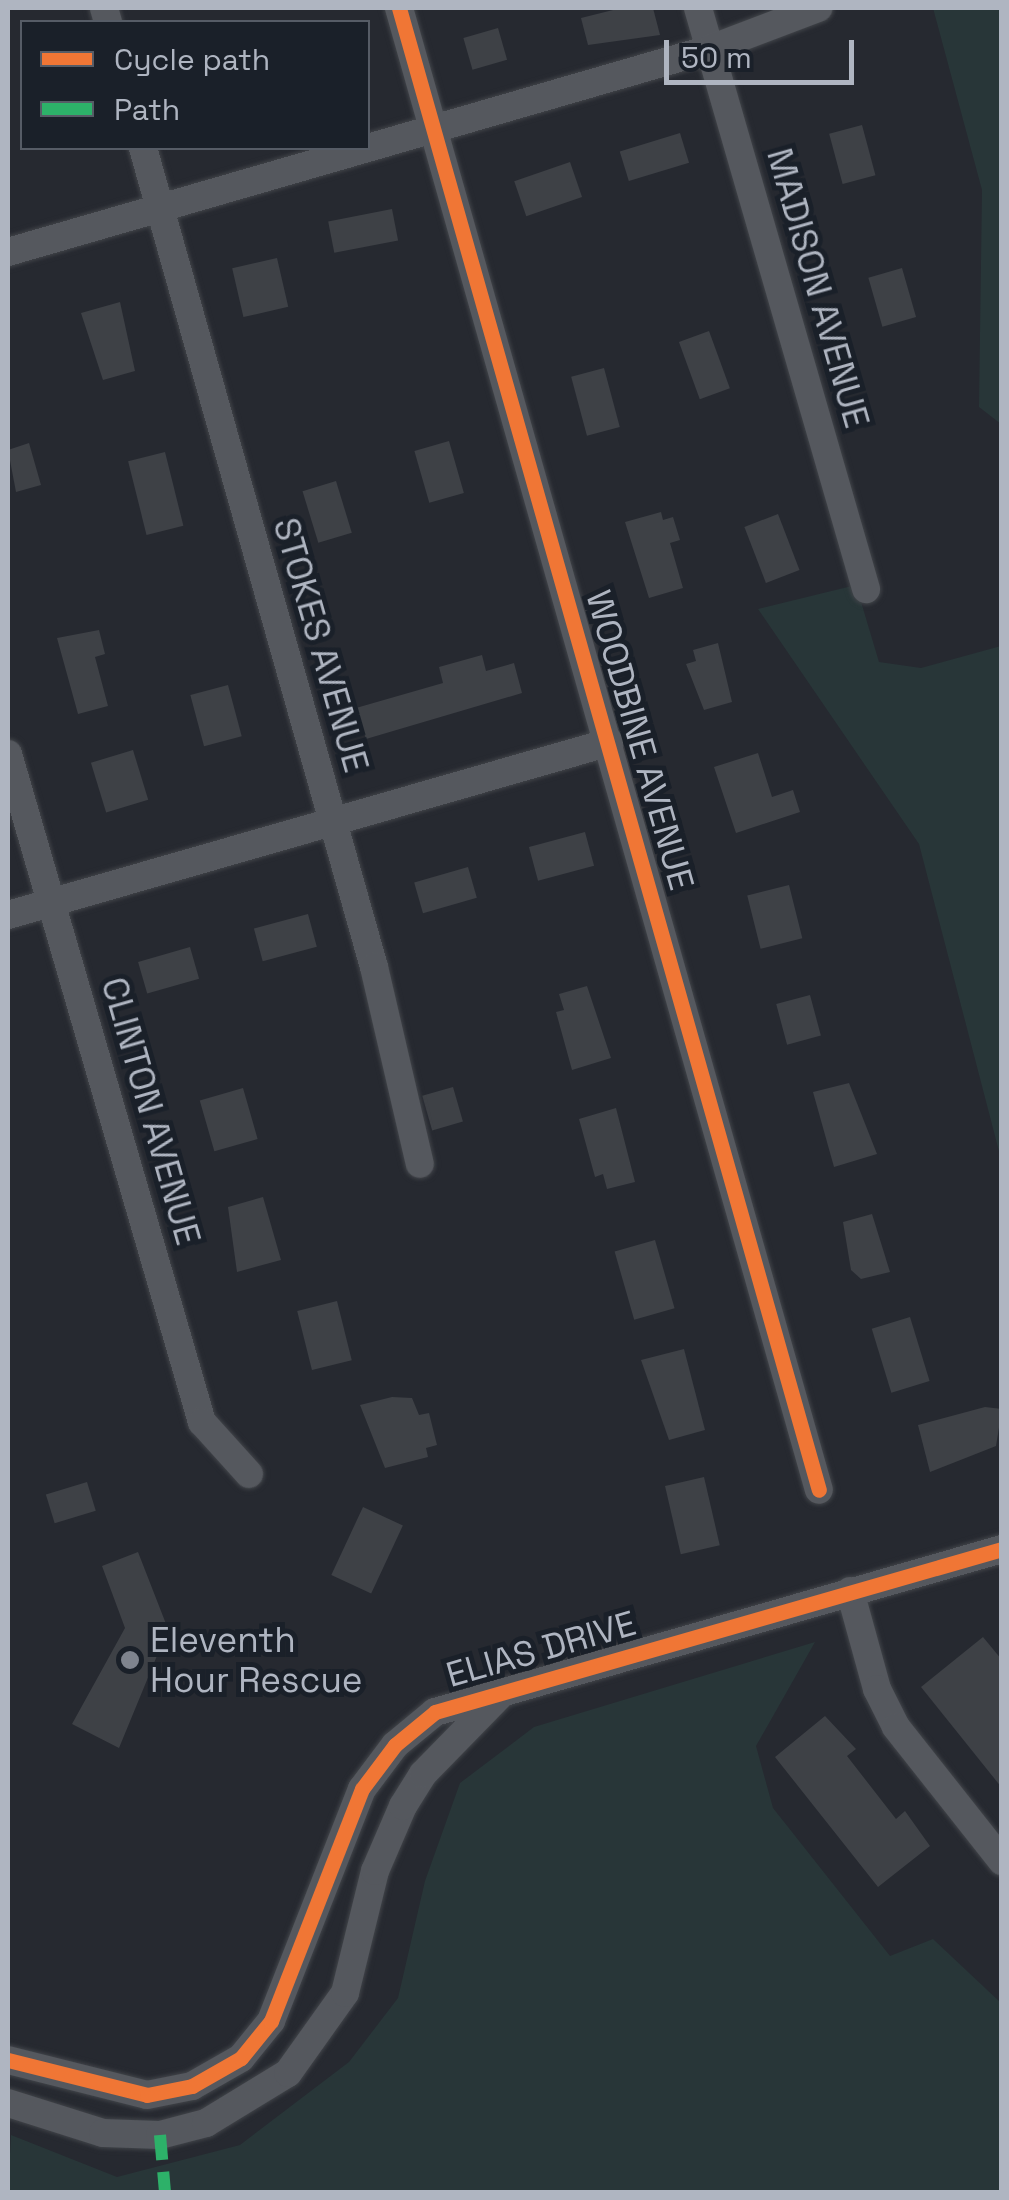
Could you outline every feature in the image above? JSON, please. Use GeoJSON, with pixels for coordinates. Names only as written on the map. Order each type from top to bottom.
{"type":"FeatureCollection","features":[{"type":"Feature","properties":{"kind":"street","name":"WOODBINE AVENUE"},"geometry":{"type":"LineString","coordinates":[[399,8],[819,1490]]}},
{"type":"Feature","properties":{"kind":"street","name":"MADISON AVENUE"},"geometry":{"type":"LineString","coordinates":[[698,8],[866,589]]}},
{"type":"Feature","properties":{"kind":"street"},"geometry":{"type":"LineString","coordinates":[[370,149],[710,49],[818,8]]}},
{"type":"Feature","properties":{"kind":"street","name":"STOKES AVENUE"},"geometry":{"type":"LineString","coordinates":[[144,150],[332,823],[420,1164]]}},
{"type":"Feature","properties":{"kind":"street"},"geometry":{"type":"LineString","coordinates":[[8,252],[365,150]]}},
{"type":"Feature","properties":{"kind":"street"},"geometry":{"type":"LineString","coordinates":[[8,915],[610,742]]}},
{"type":"Feature","properties":{"kind":"street","name":"CLINTON AVENUE"},"geometry":{"type":"LineString","coordinates":[[8,754],[202,1422],[248,1474]]}},
{"type":"Feature","properties":{"kind":"street","name":"ELIAS DRIVE"},"geometry":{"type":"LineString","coordinates":[[8,2060],[147,2094],[192,2086],[241,2058],[270,2021],[377,1765],[434,1712],[1002,1550]]}},
{"type":"Feature","properties":{"kind":"street"},"geometry":{"type":"LineString","coordinates":[[850,1591],[896,1727],[1002,1861]]}},
{"type":"Feature","properties":{"kind":"street","name":"ELIAS DRIVE"},"geometry":{"type":"LineString","coordinates":[[8,2103],[104,2132],[160,2135],[223,2114],[288,2072],[345,1993],[375,1871],[403,1806],[430,1765],[498,1696]]}},
{"type":"Feature","properties":{"kind":"shaded area"},"geometry":{"type":"Polygon","coordinates":[[[933,8],[1001,8],[1001,424],[979,407],[982,190],[933,8]]]}},
{"type":"Feature","properties":{"kind":"shaded area"},"geometry":{"type":"Polygon","coordinates":[[[856,585],[879,662],[921,668],[1001,646],[1001,1159],[919,844],[758,609],[856,585]]]}},
{"type":"Feature","properties":{"kind":"shaded area"},"geometry":{"type":"Polygon","coordinates":[[[815,1642],[756,1746],[773,1808],[890,1956],[933,1939],[1001,2003],[1001,2192],[8,2192],[11,2135],[117,2177],[240,2145],[349,2062],[398,1998],[425,1881],[460,1783],[534,1727],[815,1642]]]}},
{"type":"Feature","properties":{"kind":"building"},"geometry":{"type":"Polygon","coordinates":[[[621,8],[653,8],[660,35],[588,45],[581,18],[621,8]]]}},
{"type":"Feature","properties":{"kind":"building"},"geometry":{"type":"Polygon","coordinates":[[[498,28],[507,60],[472,70],[463,38],[498,28]]]}},
{"type":"Feature","properties":{"kind":"building"},"geometry":{"type":"Polygon","coordinates":[[[862,125],[875,175],[843,184],[829,134],[862,125]]]}},
{"type":"Feature","properties":{"kind":"building"},"geometry":{"type":"Polygon","coordinates":[[[680,133],[689,163],[629,181],[620,151],[680,133]]]}},
{"type":"Feature","properties":{"kind":"building"},"geometry":{"type":"Polygon","coordinates":[[[570,162],[582,197],[526,216],[514,181],[570,162]]]}},
{"type":"Feature","properties":{"kind":"building"},"geometry":{"type":"Polygon","coordinates":[[[392,209],[398,240],[334,253],[328,221],[392,209]]]}},
{"type":"Feature","properties":{"kind":"building"},"geometry":{"type":"Polygon","coordinates":[[[277,258],[288,307],[243,317],[232,268],[277,258]]]}},
{"type":"Feature","properties":{"kind":"building"},"geometry":{"type":"Polygon","coordinates":[[[902,268],[916,317],[882,327],[868,278],[902,268]]]}},
{"type":"Feature","properties":{"kind":"building"},"geometry":{"type":"Polygon","coordinates":[[[120,302],[135,371],[103,380],[81,313],[120,302]]]}},
{"type":"Feature","properties":{"kind":"building"},"geometry":{"type":"Polygon","coordinates":[[[709,331],[730,388],[700,399],[679,342],[709,331]]]}},
{"type":"Feature","properties":{"kind":"building"},"geometry":{"type":"Polygon","coordinates":[[[604,368],[620,427],[587,436],[571,377],[604,368]]]}},
{"type":"Feature","properties":{"kind":"building"},"geometry":{"type":"Polygon","coordinates":[[[449,441],[464,493],[429,503],[414,451],[449,441]]]}},
{"type":"Feature","properties":{"kind":"building"},"geometry":{"type":"Polygon","coordinates":[[[29,443],[41,485],[16,492],[8,450],[29,443]]]}},
{"type":"Feature","properties":{"kind":"building"},"geometry":{"type":"Polygon","coordinates":[[[165,452],[183,526],[147,535],[128,461],[165,452]]]}},
{"type":"Feature","properties":{"kind":"building"},"geometry":{"type":"Polygon","coordinates":[[[336,481],[352,533],[318,543],[303,491],[336,481]]]}},
{"type":"Feature","properties":{"kind":"building"},"geometry":{"type":"Polygon","coordinates":[[[661,512],[663,520],[673,517],[680,540],[670,543],[683,588],[649,598],[625,522],[661,512]]]}},
{"type":"Feature","properties":{"kind":"building"},"geometry":{"type":"Polygon","coordinates":[[[778,514],[800,570],[766,583],[744,527],[778,514]]]}},
{"type":"Feature","properties":{"kind":"building"},"geometry":{"type":"Polygon","coordinates":[[[99,630],[105,654],[95,657],[108,706],[78,714],[57,638],[99,630]]]}},
{"type":"Feature","properties":{"kind":"building"},"geometry":{"type":"Polygon","coordinates":[[[718,643],[732,702],[704,710],[686,664],[696,661],[693,650],[718,643]]]}},
{"type":"Feature","properties":{"kind":"building"},"geometry":{"type":"Polygon","coordinates":[[[482,655],[486,671],[514,663],[522,693],[366,739],[356,708],[443,683],[439,667],[482,655]]]}},
{"type":"Feature","properties":{"kind":"building"},"geometry":{"type":"Polygon","coordinates":[[[228,685],[242,736],[204,746],[190,695],[228,685]]]}},
{"type":"Feature","properties":{"kind":"building"},"geometry":{"type":"Polygon","coordinates":[[[133,750],[148,800],[106,813],[91,763],[133,750]]]}},
{"type":"Feature","properties":{"kind":"building"},"geometry":{"type":"Polygon","coordinates":[[[758,753],[772,797],[793,790],[800,812],[736,833],[714,767],[758,753]]]}},
{"type":"Feature","properties":{"kind":"building"},"geometry":{"type":"Polygon","coordinates":[[[585,832],[594,866],[538,881],[529,847],[585,832]]]}},
{"type":"Feature","properties":{"kind":"building"},"geometry":{"type":"Polygon","coordinates":[[[468,867],[477,898],[423,913],[414,882],[468,867]]]}},
{"type":"Feature","properties":{"kind":"building"},"geometry":{"type":"Polygon","coordinates":[[[789,885],[802,938],[761,949],[747,895],[789,885]]]}},
{"type":"Feature","properties":{"kind":"building"},"geometry":{"type":"Polygon","coordinates":[[[308,914],[317,947],[263,961],[254,928],[308,914]]]}},
{"type":"Feature","properties":{"kind":"building"},"geometry":{"type":"Polygon","coordinates":[[[190,947],[199,979],[147,994],[138,962],[190,947]]]}},
{"type":"Feature","properties":{"kind":"building"},"geometry":{"type":"Polygon","coordinates":[[[587,986],[611,1058],[572,1070],[556,1012],[564,1010],[559,994],[587,986]]]}},
{"type":"Feature","properties":{"kind":"building"},"geometry":{"type":"Polygon","coordinates":[[[810,995],[821,1036],[787,1045],[776,1004],[810,995]]]}},
{"type":"Feature","properties":{"kind":"building"},"geometry":{"type":"Polygon","coordinates":[[[849,1083],[877,1154],[834,1167],[813,1092],[849,1083]]]}},
{"type":"Feature","properties":{"kind":"building"},"geometry":{"type":"Polygon","coordinates":[[[453,1087],[463,1122],[432,1130],[422,1096],[453,1087]]]}},
{"type":"Feature","properties":{"kind":"building"},"geometry":{"type":"Polygon","coordinates":[[[243,1088],[258,1139],[214,1151],[200,1100],[243,1088]]]}},
{"type":"Feature","properties":{"kind":"building"},"geometry":{"type":"Polygon","coordinates":[[[616,1108],[635,1182],[607,1189],[603,1174],[595,1177],[579,1119],[616,1108]]]}},
{"type":"Feature","properties":{"kind":"building"},"geometry":{"type":"Polygon","coordinates":[[[263,1197],[281,1260],[237,1272],[228,1207],[263,1197]]]}},
{"type":"Feature","properties":{"kind":"building"},"geometry":{"type":"Polygon","coordinates":[[[872,1214],[890,1272],[861,1279],[851,1270],[843,1222],[872,1214]]]}},
{"type":"Feature","properties":{"kind":"building"},"geometry":{"type":"Polygon","coordinates":[[[655,1240],[675,1308],[634,1320],[615,1252],[655,1240]]]}},
{"type":"Feature","properties":{"kind":"building"},"geometry":{"type":"Polygon","coordinates":[[[337,1301],[352,1360],[312,1370],[297,1311],[337,1301]]]}},
{"type":"Feature","properties":{"kind":"building"},"geometry":{"type":"Polygon","coordinates":[[[910,1317],[930,1381],[891,1393],[872,1329],[910,1317]]]}},
{"type":"Feature","properties":{"kind":"building"},"geometry":{"type":"Polygon","coordinates":[[[684,1349],[705,1430],[669,1440],[641,1360],[684,1349]]]}},
{"type":"Feature","properties":{"kind":"building"},"geometry":{"type":"Polygon","coordinates":[[[392,1397],[412,1398],[419,1415],[429,1413],[437,1445],[426,1448],[428,1457],[385,1468],[360,1405],[392,1397]]]}},
{"type":"Feature","properties":{"kind":"building"},"geometry":{"type":"Polygon","coordinates":[[[985,1407],[1002,1409],[996,1446],[930,1472],[918,1425],[985,1407]]]}},
{"type":"Feature","properties":{"kind":"building"},"geometry":{"type":"Polygon","coordinates":[[[704,1477],[720,1545],[681,1554],[665,1486],[704,1477]]]}},
{"type":"Feature","properties":{"kind":"building"},"geometry":{"type":"Polygon","coordinates":[[[87,1482],[96,1511],[55,1523],[46,1495],[87,1482]]]}},
{"type":"Feature","properties":{"kind":"building"},"geometry":{"type":"Polygon","coordinates":[[[363,1507],[403,1526],[371,1594],[331,1575],[363,1507]]]}},
{"type":"Feature","properties":{"kind":"building","name":"Eleventh Hour Rescue"},"geometry":{"type":"Polygon","coordinates":[[[138,1552],[168,1629],[119,1748],[72,1724],[125,1628],[102,1566],[138,1552]]]}},
{"type":"Feature","properties":{"kind":"building"},"geometry":{"type":"Polygon","coordinates":[[[983,1637],[1002,1660],[1002,1788],[921,1687],[983,1637]]]}},
{"type":"Feature","properties":{"kind":"building"},"geometry":{"type":"Polygon","coordinates":[[[825,1716],[856,1749],[847,1756],[896,1819],[905,1811],[930,1846],[878,1887],[775,1757],[825,1716]]]}},
{"type":"Feature","properties":{"kind":"marked path"},"geometry":{"type":"LineString","coordinates":[[160,2135],[165,2192]]}},
{"type":"Feature","properties":{"kind":"cycle path"},"geometry":{"type":"LineString","coordinates":[[399,8],[819,1490]]}},
{"type":"Feature","properties":{"kind":"cycle path"},"geometry":{"type":"LineString","coordinates":[[8,2060],[147,2095],[192,2086],[241,2058],[271,2021],[362,1789],[395,1745],[435,1712],[1002,1549]]}},
{"type":"Feature","properties":{"kind":"place","name":"Eleventh Hour Rescue"},"geometry":{"type":"Point","coordinates":[130,1660]}}]}
